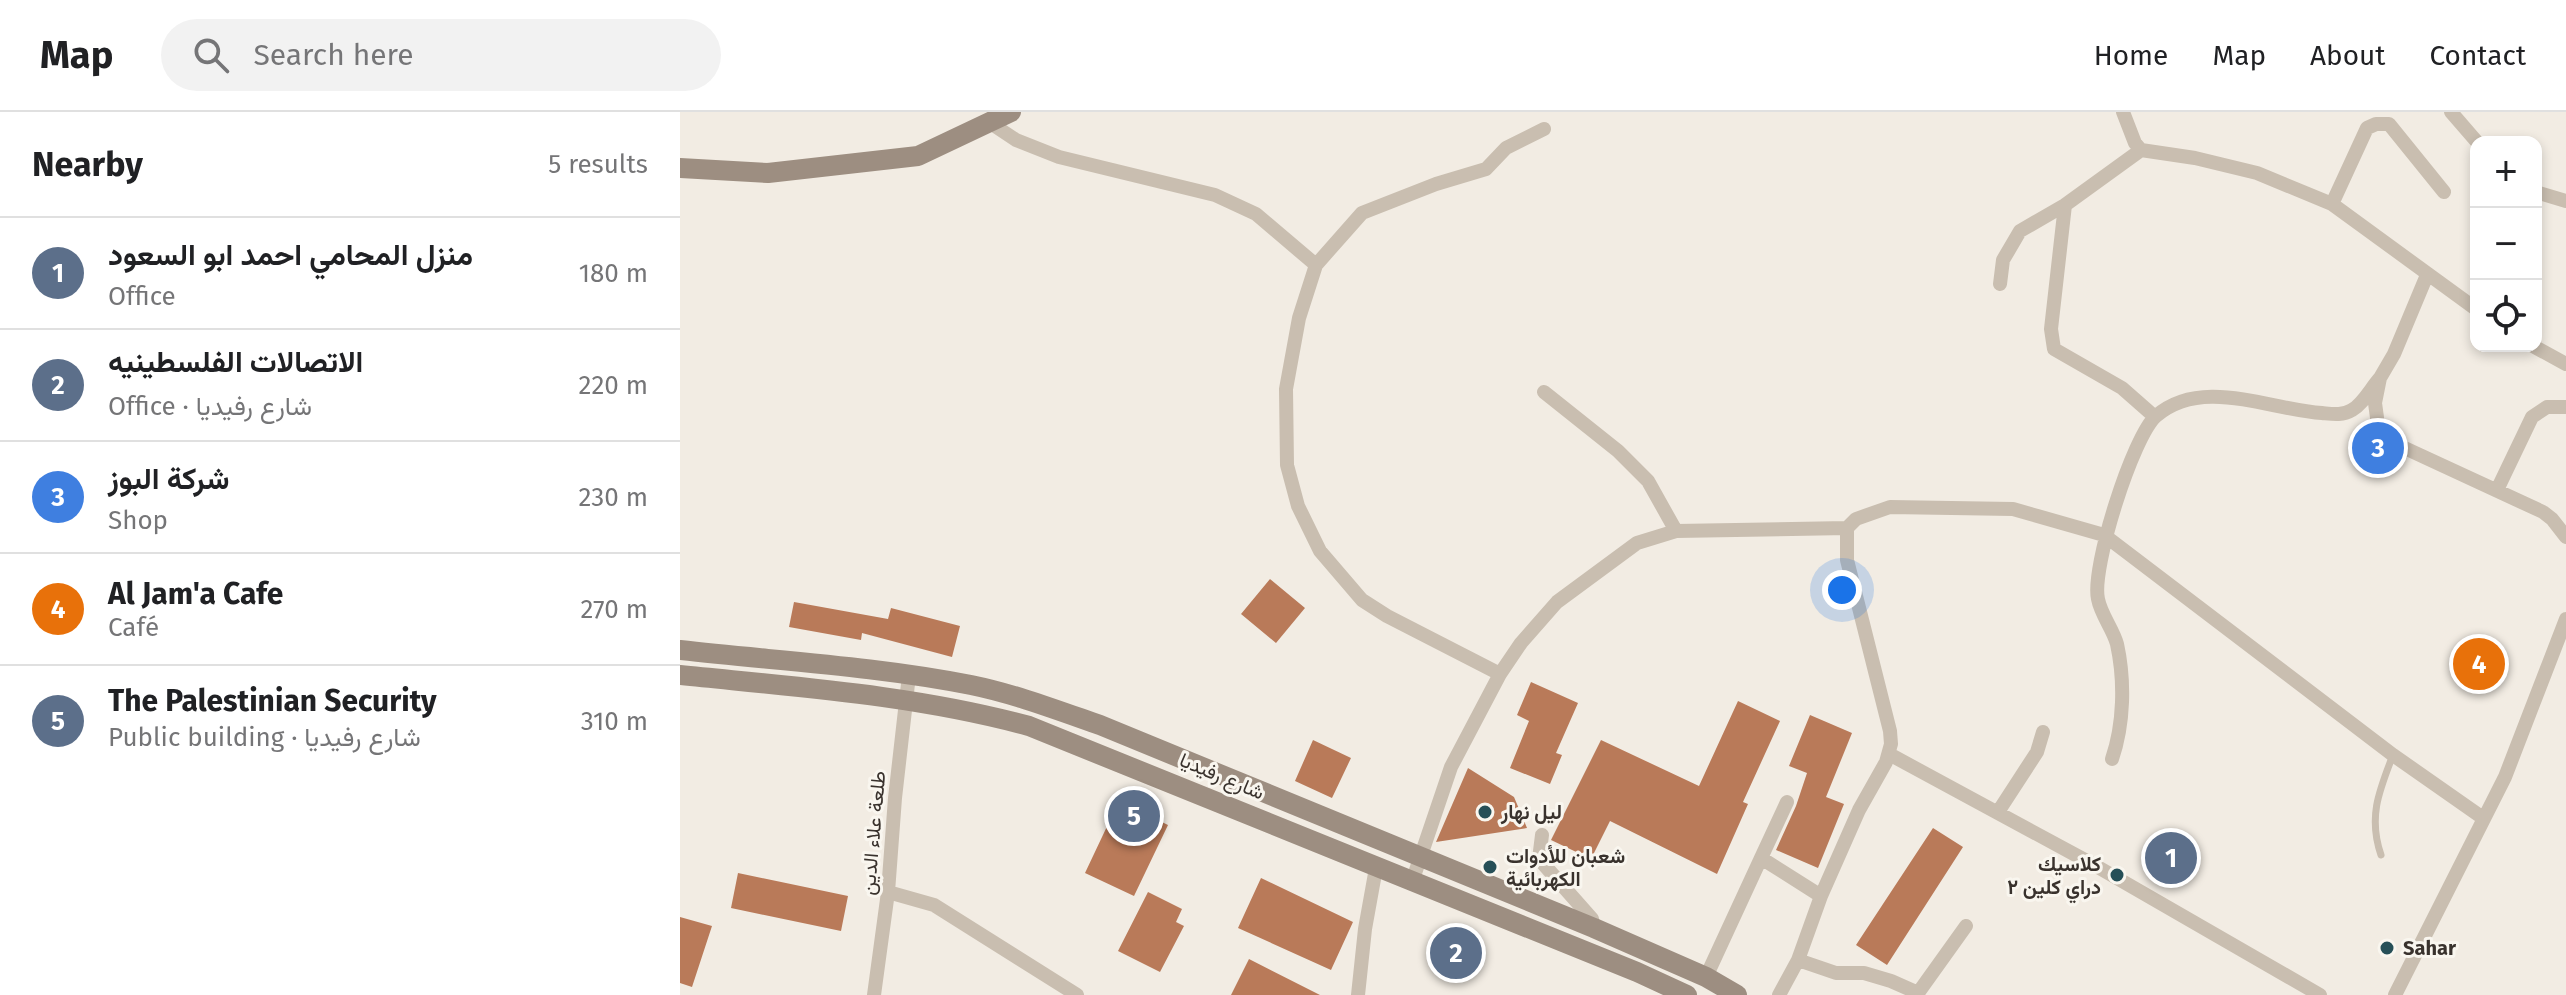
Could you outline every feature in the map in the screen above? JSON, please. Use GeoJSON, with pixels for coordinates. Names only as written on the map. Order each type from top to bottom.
{"type":"FeatureCollection","features":[{"type":"Feature","properties":{"kind":"main road"},"geometry":{"type":"LineString","coordinates":[[680,168],[768,173],[918,156],[1011,112]]}},
{"type":"Feature","properties":{"kind":"main road","name":"شارع رفيديا"},"geometry":{"type":"LineString","coordinates":[[680,650],[909,675],[973,686],[1046,706],[1100,725],[1594,928],[1706,977],[1737,995]]}},
{"type":"Feature","properties":{"kind":"main road","name":"شارع رفيديا"},"geometry":{"type":"LineString","coordinates":[[680,675],[907,700],[976,711],[1029,726],[1687,995]]}},
{"type":"Feature","properties":{"kind":"street"},"geometry":{"type":"LineString","coordinates":[[2123,112],[2135,143],[2141,150],[2195,158],[2257,173],[2332,204],[2470,305]]}},
{"type":"Feature","properties":{"kind":"street"},"geometry":{"type":"LineString","coordinates":[[2451,112],[2472,136]]}},
{"type":"Feature","properties":{"kind":"street"},"geometry":{"type":"LineString","coordinates":[[989,122],[1016,140],[1059,157],[1215,195],[1256,214],[1316,265]]}},
{"type":"Feature","properties":{"kind":"street"},"geometry":{"type":"LineString","coordinates":[[2332,204],[2367,128],[2376,124],[2389,124],[2444,192]]}},
{"type":"Feature","properties":{"kind":"street"},"geometry":{"type":"LineString","coordinates":[[1500,674],[1362,600],[1320,551],[1298,506],[1287,465],[1286,389],[1299,318],[1316,265],[1362,213],[1436,184],[1486,169],[1506,148],[1544,129]]}},
{"type":"Feature","properties":{"kind":"street"},"geometry":{"type":"LineString","coordinates":[[2000,284],[2003,260],[2020,231],[2065,205],[2141,150]]}},
{"type":"Feature","properties":{"kind":"street"},"geometry":{"type":"LineString","coordinates":[[2542,194],[2566,201]]}},
{"type":"Feature","properties":{"kind":"street"},"geometry":{"type":"LineString","coordinates":[[2065,205],[2051,329],[2054,349],[2122,388],[2155,417]]}},
{"type":"Feature","properties":{"kind":"street"},"geometry":{"type":"LineString","coordinates":[[2112,759],[2120,735],[2122,693],[2117,643],[2097,598],[2099,565],[2104,535],[2143,432],[2155,417],[2181,402],[2202,397],[2247,400],[2305,412],[2341,414],[2358,405],[2380,378],[2394,354],[2427,275]]}},
{"type":"Feature","properties":{"kind":"street"},"geometry":{"type":"LineString","coordinates":[[2542,351],[2566,364]]}},
{"type":"Feature","properties":{"kind":"street"},"geometry":{"type":"LineString","coordinates":[[2380,378],[2375,403],[2378,425],[2388,438],[2543,512],[2566,537]]}},
{"type":"Feature","properties":{"kind":"street"},"geometry":{"type":"LineString","coordinates":[[1544,392],[1618,451],[1648,481],[1676,531]]}},
{"type":"Feature","properties":{"kind":"street"},"geometry":{"type":"LineString","coordinates":[[2497,490],[2532,417],[2547,407],[2566,407]]}},
{"type":"Feature","properties":{"kind":"street"},"geometry":{"type":"LineString","coordinates":[[1412,882],[1451,767],[1500,674],[1521,643],[1557,602],[1637,543],[1676,531],[1847,528],[1856,519],[1890,507],[2013,509],[2104,535],[2393,755],[2483,818]]}},
{"type":"Feature","properties":{"kind":"street"},"geometry":{"type":"LineString","coordinates":[[1779,995],[1798,960],[1821,896],[1859,810],[1889,754],[1890,731],[1847,560],[1847,528]]}},
{"type":"Feature","properties":{"kind":"street"},"geometry":{"type":"LineString","coordinates":[[2395,995],[2505,777],[2566,619]]}},
{"type":"Feature","properties":{"kind":"street","name":"طلعة علاء الدين"},"geometry":{"type":"LineString","coordinates":[[874,995],[888,892],[909,675]]}},
{"type":"Feature","properties":{"kind":"street"},"geometry":{"type":"LineString","coordinates":[[1998,812],[2037,752],[2043,732]]}},
{"type":"Feature","properties":{"kind":"street"},"geometry":{"type":"LineString","coordinates":[[1889,754],[1998,812],[2320,995]]}},
{"type":"Feature","properties":{"kind":"street"},"geometry":{"type":"LineString","coordinates":[[1706,977],[1787,802]]}},
{"type":"Feature","properties":{"kind":"street"},"geometry":{"type":"LineString","coordinates":[[1542,835],[1539,859],[1592,919],[1594,928]]}},
{"type":"Feature","properties":{"kind":"street"},"geometry":{"type":"LineString","coordinates":[[1761,858],[1821,896]]}},
{"type":"Feature","properties":{"kind":"street"},"geometry":{"type":"LineString","coordinates":[[1358,995],[1376,868]]}},
{"type":"Feature","properties":{"kind":"street"},"geometry":{"type":"LineString","coordinates":[[888,892],[934,905],[1077,995]]}},
{"type":"Feature","properties":{"kind":"street"},"geometry":{"type":"LineString","coordinates":[[1798,960],[1836,973],[1864,973],[1918,993],[1966,926]]}},
{"type":"Feature","properties":{"kind":"lane"},"geometry":{"type":"LineString","coordinates":[[2381,855],[2373,832],[2379,792],[2393,755]]}},
{"type":"Feature","properties":{"kind":"building"},"geometry":{"type":"Polygon","coordinates":[[[1270,579],[1305,608],[1276,643],[1241,614],[1270,579]]]}},
{"type":"Feature","properties":{"kind":"building"},"geometry":{"type":"Polygon","coordinates":[[[794,602],[888,619],[891,608],[960,626],[952,657],[862,633],[861,640],[789,627],[794,602]]]}},
{"type":"Feature","properties":{"kind":"building"},"geometry":{"type":"Polygon","coordinates":[[[1531,682],[1578,703],[1556,753],[1562,755],[1550,784],[1510,768],[1529,721],[1517,715],[1531,682]]]}},
{"type":"Feature","properties":{"kind":"building"},"geometry":{"type":"Polygon","coordinates":[[[1738,701],[1780,721],[1743,802],[1748,804],[1717,874],[1610,821],[1591,859],[1551,840],[1601,740],[1699,786],[1738,701]]]}},
{"type":"Feature","properties":{"kind":"building"},"geometry":{"type":"Polygon","coordinates":[[[1810,715],[1852,733],[1826,797],[1844,804],[1818,868],[1776,850],[1807,773],[1789,766],[1810,715]]]}},
{"type":"Feature","properties":{"kind":"building"},"geometry":{"type":"Polygon","coordinates":[[[1313,740],[1351,758],[1332,798],[1295,781],[1313,740]]]}},
{"type":"Feature","properties":{"kind":"building","name":"ليل نهار"},"geometry":{"type":"Polygon","coordinates":[[[1468,768],[1514,797],[1527,828],[1436,842],[1468,768]]]}},
{"type":"Feature","properties":{"kind":"building"},"geometry":{"type":"Polygon","coordinates":[[[1119,801],[1168,825],[1134,896],[1085,873],[1119,801]]]}},
{"type":"Feature","properties":{"kind":"building"},"geometry":{"type":"Polygon","coordinates":[[[1933,828],[1963,847],[1887,965],[1856,945],[1933,828]]]}},
{"type":"Feature","properties":{"kind":"building"},"geometry":{"type":"Polygon","coordinates":[[[738,873],[848,896],[841,931],[731,908],[738,873]]]}},
{"type":"Feature","properties":{"kind":"building"},"geometry":{"type":"Polygon","coordinates":[[[1261,878],[1353,922],[1331,970],[1238,928],[1261,878]]]}},
{"type":"Feature","properties":{"kind":"building"},"geometry":{"type":"Polygon","coordinates":[[[1148,892],[1182,909],[1176,922],[1184,926],[1160,972],[1118,951],[1148,892]]]}},
{"type":"Feature","properties":{"kind":"building"},"geometry":{"type":"Polygon","coordinates":[[[680,917],[712,926],[692,987],[680,983],[680,917]]]}},
{"type":"Feature","properties":{"kind":"building"},"geometry":{"type":"Polygon","coordinates":[[[1249,959],[1320,995],[1231,995],[1249,959]]]}},
{"type":"Feature","properties":{"kind":"place","name":"شركة البوز"},"geometry":{"type":"Point","coordinates":[2378,448]}},
{"type":"Feature","properties":{"kind":"place","name":"Al Jam'a Cafe"},"geometry":{"type":"Point","coordinates":[2479,664]}},
{"type":"Feature","properties":{"kind":"place","name":"ليل نهار"},"geometry":{"type":"Point","coordinates":[1485,812]}},
{"type":"Feature","properties":{"kind":"place","name":"The Palestinian Security"},"geometry":{"type":"Point","coordinates":[1134,816]}},
{"type":"Feature","properties":{"kind":"place","name":"منزل المحامي احمد ابو السعود"},"geometry":{"type":"Point","coordinates":[2171,858]}},
{"type":"Feature","properties":{"kind":"place","name":"شعبان للأدوات الكهربائية"},"geometry":{"type":"Point","coordinates":[1490,867]}},
{"type":"Feature","properties":{"kind":"place","name":"كلاسيك دراي كلين ٢"},"geometry":{"type":"Point","coordinates":[2117,875]}},
{"type":"Feature","properties":{"kind":"place","name":"Sahar"},"geometry":{"type":"Point","coordinates":[2387,948]}},
{"type":"Feature","properties":{"kind":"place","name":"الاتصالات الفلسطينيه"},"geometry":{"type":"Point","coordinates":[1456,953]}}]}
